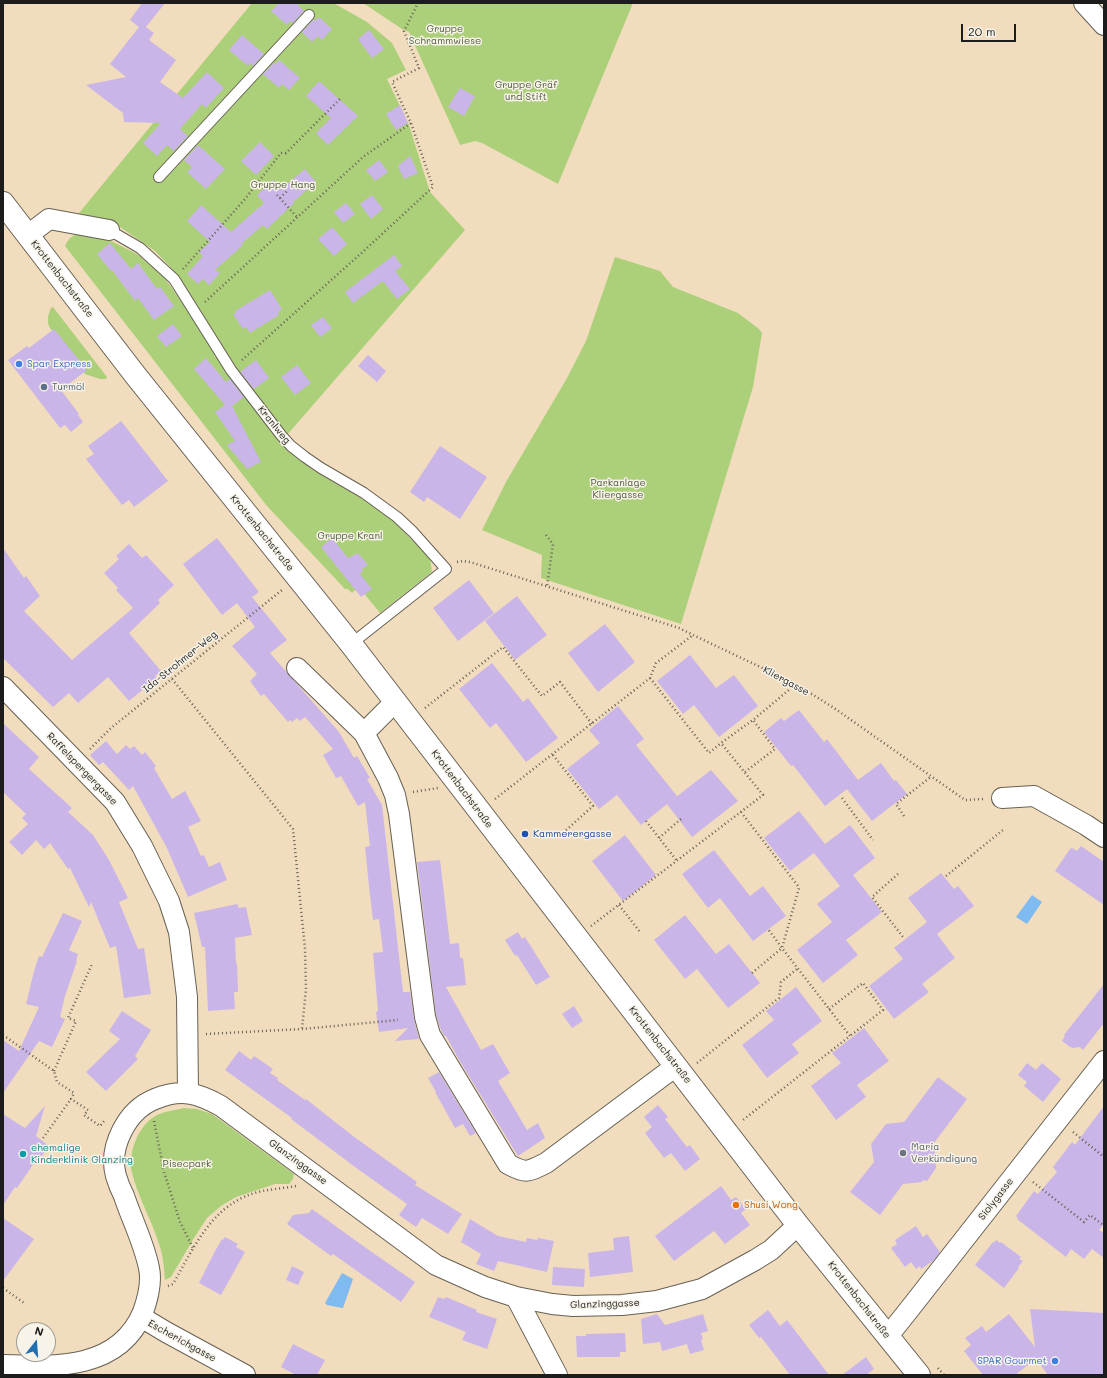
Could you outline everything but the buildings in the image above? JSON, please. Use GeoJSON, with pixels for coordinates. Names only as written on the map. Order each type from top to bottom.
{"type":"FeatureCollection","features":[{"type":"Feature","properties":{"kind":"main road","name":"Krottenbachstraße"},"geometry":{"type":"LineString","coordinates":[[3,203],[136,376],[351,644],[394,702],[798,1224],[919,1375]]}},
{"type":"Feature","properties":{"kind":"street"},"geometry":{"type":"LineString","coordinates":[[1084,3],[1104,25]]}},
{"type":"Feature","properties":{"kind":"street","name":"Kranlweg"},"geometry":{"type":"LineString","coordinates":[[28,236],[49,219],[109,230]]}},
{"type":"Feature","properties":{"kind":"street"},"geometry":{"type":"LineString","coordinates":[[297,668],[364,734],[388,778],[395,795],[399,814],[425,1017],[428,1029],[434,1042],[508,1164],[520,1171],[530,1171],[546,1163],[679,1070]]}},
{"type":"Feature","properties":{"kind":"street","name":"Raffelspergergasse"},"geometry":{"type":"LineString","coordinates":[[3,687],[115,802],[142,846],[169,901],[179,932],[184,960],[187,997],[188,1093]]}},
{"type":"Feature","properties":{"kind":"street"},"geometry":{"type":"LineString","coordinates":[[364,734],[394,702]]}},
{"type":"Feature","properties":{"kind":"street"},"geometry":{"type":"LineString","coordinates":[[1002,798],[1034,796],[1086,825],[1104,837]]}},
{"type":"Feature","properties":{"kind":"street","name":"Siolygasse"},"geometry":{"type":"LineString","coordinates":[[888,1336],[1104,1061]]}},
{"type":"Feature","properties":{"kind":"street","name":"Glanzinggasse"},"geometry":{"type":"LineString","coordinates":[[3,1365],[56,1365],[74,1363],[98,1357],[107,1353],[122,1342],[141,1317],[148,1296],[150,1280],[146,1255],[116,1175],[116,1146],[126,1122],[138,1110],[149,1101],[164,1095],[175,1093],[188,1093],[204,1097],[222,1106],[436,1265],[485,1287],[516,1297],[552,1304],[600,1306],[657,1301],[678,1296],[702,1289],[744,1267],[771,1250],[798,1224]]}},
{"type":"Feature","properties":{"kind":"street"},"geometry":{"type":"LineString","coordinates":[[516,1297],[558,1375]]}},
{"type":"Feature","properties":{"kind":"street","name":"Escherichgasse"},"geometry":{"type":"LineString","coordinates":[[141,1317],[245,1375]]}},
{"type":"Feature","properties":{"kind":"lane"},"geometry":{"type":"LineString","coordinates":[[159,177],[309,15]]}},
{"type":"Feature","properties":{"kind":"lane","name":"Kranlweg"},"geometry":{"type":"LineString","coordinates":[[109,230],[140,248],[174,279],[231,370],[280,435],[305,457],[364,493],[397,517],[413,532],[446,569]]}},
{"type":"Feature","properties":{"kind":"lane"},"geometry":{"type":"LineString","coordinates":[[351,644],[446,569]]}},
{"type":"Feature","properties":{"kind":"path"},"geometry":{"type":"LineString","coordinates":[[231,370],[433,187],[411,123],[392,82],[419,68],[404,32],[418,3]]}},
{"type":"Feature","properties":{"kind":"path"},"geometry":{"type":"LineString","coordinates":[[174,279],[245,199],[281,153],[286,152],[341,98]]}},
{"type":"Feature","properties":{"kind":"path"},"geometry":{"type":"LineString","coordinates":[[194,312],[363,157],[411,123]]}},
{"type":"Feature","properties":{"kind":"path"},"geometry":{"type":"LineString","coordinates":[[280,198],[287,191]]}},
{"type":"Feature","properties":{"kind":"path"},"geometry":{"type":"LineString","coordinates":[[277,195],[297,217]]}},
{"type":"Feature","properties":{"kind":"path"},"geometry":{"type":"LineString","coordinates":[[281,207],[283,201]]}},
{"type":"Feature","properties":{"kind":"path"},"geometry":{"type":"LineString","coordinates":[[546,535],[553,544],[547,587]]}},
{"type":"Feature","properties":{"kind":"path","name":"Kliergasse"},"geometry":{"type":"LineString","coordinates":[[446,569],[457,562],[463,561],[679,628],[796,684],[834,708],[965,800],[1002,798]]}},
{"type":"Feature","properties":{"kind":"path","name":"Ida-Strohmer-Weg"},"geometry":{"type":"LineString","coordinates":[[76,762],[111,728],[298,577]]}},
{"type":"Feature","properties":{"kind":"path"},"geometry":{"type":"LineString","coordinates":[[479,811],[650,678],[656,663],[693,634]]}},
{"type":"Feature","properties":{"kind":"path"},"geometry":{"type":"LineString","coordinates":[[409,720],[503,647],[542,696],[560,682],[592,724]]}},
{"type":"Feature","properties":{"kind":"path"},"geometry":{"type":"LineString","coordinates":[[650,678],[709,753],[753,720],[796,684]]}},
{"type":"Feature","properties":{"kind":"path"},"geometry":{"type":"LineString","coordinates":[[172,680],[293,830],[304,949],[306,989],[302,1029]]}},
{"type":"Feature","properties":{"kind":"path"},"geometry":{"type":"LineString","coordinates":[[745,772],[775,749],[753,720]]}},
{"type":"Feature","properties":{"kind":"path"},"geometry":{"type":"LineString","coordinates":[[576,937],[763,795],[721,744]]}},
{"type":"Feature","properties":{"kind":"path"},"geometry":{"type":"LineString","coordinates":[[553,754],[593,806],[564,832]]}},
{"type":"Feature","properties":{"kind":"path"},"geometry":{"type":"LineString","coordinates":[[904,816],[896,804],[932,776]]}},
{"type":"Feature","properties":{"kind":"path"},"geometry":{"type":"LineString","coordinates":[[395,795],[459,785]]}},
{"type":"Feature","properties":{"kind":"path"},"geometry":{"type":"LineString","coordinates":[[842,798],[873,840]]}},
{"type":"Feature","properties":{"kind":"path"},"geometry":{"type":"LineString","coordinates":[[741,812],[799,888],[782,948],[752,973]]}},
{"type":"Feature","properties":{"kind":"path"},"geometry":{"type":"LineString","coordinates":[[659,838],[680,819]]}},
{"type":"Feature","properties":{"kind":"path"},"geometry":{"type":"LineString","coordinates":[[646,821],[677,861]]}},
{"type":"Feature","properties":{"kind":"path"},"geometry":{"type":"LineString","coordinates":[[946,876],[1003,830]]}},
{"type":"Feature","properties":{"kind":"path"},"geometry":{"type":"LineString","coordinates":[[898,874],[872,897],[903,937]]}},
{"type":"Feature","properties":{"kind":"path"},"geometry":{"type":"LineString","coordinates":[[619,905],[640,932]]}},
{"type":"Feature","properties":{"kind":"path"},"geometry":{"type":"LineString","coordinates":[[768,929],[797,969],[850,1036]]}},
{"type":"Feature","properties":{"kind":"path"},"geometry":{"type":"LineString","coordinates":[[54,1071],[76,1021],[68,1018],[92,964]]}},
{"type":"Feature","properties":{"kind":"path"},"geometry":{"type":"LineString","coordinates":[[679,1070],[779,998],[781,982],[797,969]]}},
{"type":"Feature","properties":{"kind":"path"},"geometry":{"type":"LineString","coordinates":[[727,1132],[883,1010],[863,983],[829,1009]]}},
{"type":"Feature","properties":{"kind":"path"},"geometry":{"type":"LineString","coordinates":[[187,1036],[302,1029],[398,1020]]}},
{"type":"Feature","properties":{"kind":"path"},"geometry":{"type":"LineString","coordinates":[[3,1035],[54,1071],[58,1082],[74,1093],[43,1138]]}},
{"type":"Feature","properties":{"kind":"path"},"geometry":{"type":"LineString","coordinates":[[71,1099],[88,1110],[84,1115],[100,1126],[104,1121],[121,1133]]}},
{"type":"Feature","properties":{"kind":"path"},"geometry":{"type":"LineString","coordinates":[[149,1101],[164,1172],[180,1222],[193,1248]]}},
{"type":"Feature","properties":{"kind":"path"},"geometry":{"type":"LineString","coordinates":[[1057,1120],[1104,1157]]}},
{"type":"Feature","properties":{"kind":"path"},"geometry":{"type":"LineString","coordinates":[[1018,1170],[1084,1222],[1090,1215],[1102,1224],[1104,1221]]}},
{"type":"Feature","properties":{"kind":"path"},"geometry":{"type":"LineString","coordinates":[[148,1296],[173,1284],[207,1226],[217,1215],[245,1197],[261,1191],[302,1185],[329,1185]]}},
{"type":"Feature","properties":{"kind":"path"},"geometry":{"type":"LineString","coordinates":[[3,1288],[24,1303]]}},
{"type":"Feature","properties":{"kind":"green space","name":"Gruppe Hang"},"geometry":{"type":"Polygon","coordinates":[[[252,3],[333,3],[367,22],[392,43],[406,70],[387,79],[409,125],[430,192],[465,230],[287,435],[233,365],[197,309],[178,275],[155,251],[120,227],[79,213],[252,3]]]}},
{"type":"Feature","properties":{"kind":"green space","name":"Gruppe Gräf und Stift"},"geometry":{"type":"Polygon","coordinates":[[[363,3],[633,3],[558,184],[482,143],[475,141],[460,145],[409,32],[363,3]]]}},
{"type":"Feature","properties":{"kind":"green space","name":"Gruppe Kranl"},"geometry":{"type":"Polygon","coordinates":[[[82,233],[107,239],[137,254],[164,277],[285,447],[313,470],[371,504],[393,520],[430,559],[432,572],[380,613],[362,591],[356,589],[352,593],[348,589],[345,589],[267,506],[65,246],[68,240],[82,233]]]}},
{"type":"Feature","properties":{"kind":"green space","name":"Parkanlage Kliergasse"},"geometry":{"type":"Polygon","coordinates":[[[615,257],[660,271],[673,287],[738,313],[762,333],[753,387],[681,624],[541,578],[542,555],[482,530],[506,482],[567,378],[586,341],[615,257]]]}},
{"type":"Feature","properties":{"kind":"green space"},"geometry":{"type":"Polygon","coordinates":[[[53,307],[107,377],[106,379],[100,379],[85,374],[50,328],[48,318],[51,308],[53,307]]]}},
{"type":"Feature","properties":{"kind":"green space","name":"Pisecpark"},"geometry":{"type":"Polygon","coordinates":[[[184,1108],[197,1109],[212,1114],[294,1174],[293,1179],[289,1184],[275,1184],[236,1197],[221,1206],[207,1218],[171,1277],[165,1280],[161,1251],[132,1173],[131,1157],[140,1132],[151,1119],[160,1114],[184,1108]]]}},
{"type":"Feature","properties":{"kind":"water"},"geometry":{"type":"Polygon","coordinates":[[[1032,895],[1042,902],[1027,924],[1016,917],[1032,895]]]}},
{"type":"Feature","properties":{"kind":"water"},"geometry":{"type":"Polygon","coordinates":[[[342,1273],[353,1279],[343,1308],[327,1305],[325,1303],[342,1273]]]}},
{"type":"Feature","properties":{"kind":"place","name":"Spar Express"},"geometry":{"type":"Point","coordinates":[19,364]}},
{"type":"Feature","properties":{"kind":"place","name":"Turmöl"},"geometry":{"type":"Point","coordinates":[44,387]}},
{"type":"Feature","properties":{"kind":"place","name":"Kammerergasse"},"geometry":{"type":"Point","coordinates":[525,834]}},
{"type":"Feature","properties":{"kind":"place","name":"Maria Verkündigung"},"geometry":{"type":"Point","coordinates":[903,1153]}},
{"type":"Feature","properties":{"kind":"place","name":"ehemalige Kinderklinik Glanzing"},"geometry":{"type":"Point","coordinates":[23,1154]}},
{"type":"Feature","properties":{"kind":"place","name":"Shusi Wong"},"geometry":{"type":"Point","coordinates":[736,1205]}},
{"type":"Feature","properties":{"kind":"place","name":"SPAR Gourmet"},"geometry":{"type":"Point","coordinates":[1055,1361]}},
{"type":"Feature","properties":{"kind":"park label","name":"Gruppe Schrammwiese"},"geometry":{"type":"Point","coordinates":[445,34]}}]}
